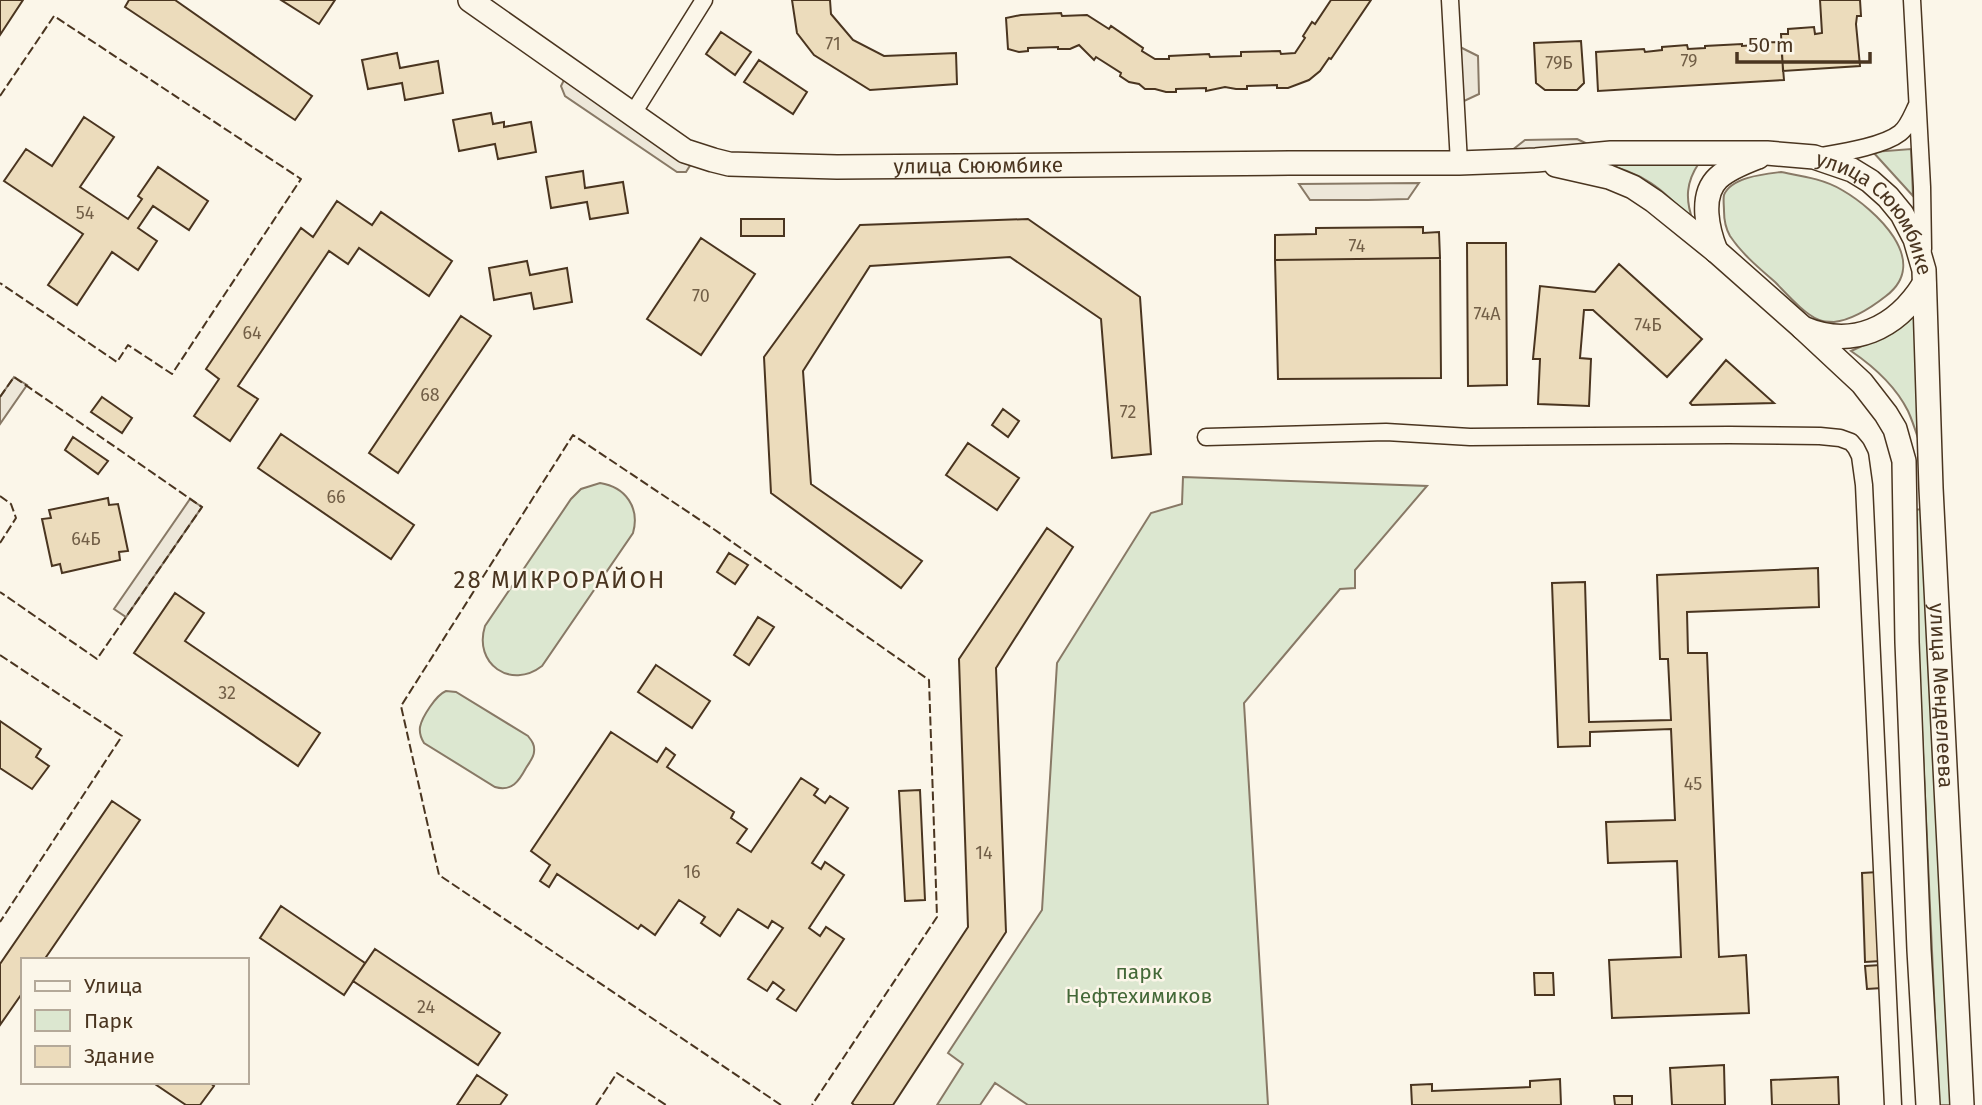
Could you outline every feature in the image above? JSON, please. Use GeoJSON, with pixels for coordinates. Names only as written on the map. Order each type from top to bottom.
{"type":"FeatureCollection","features":[{"type":"Feature","properties":{"kind":"street","name":"улица Сююмбике"},"geometry":{"type":"LineString","coordinates":[[470,0],[685,151],[729,164],[863,167],[1459,163],[1536,160]]}},
{"type":"Feature","properties":{"kind":"street"},"geometry":{"type":"LineString","coordinates":[[632,115],[704,0]]}},
{"type":"Feature","properties":{"kind":"street"},"geometry":{"type":"LineString","coordinates":[[1450,0],[1459,163]]}},
{"type":"Feature","properties":{"kind":"street"},"geometry":{"type":"LineString","coordinates":[[1912,0],[1924,277]]}},
{"type":"Feature","properties":{"kind":"street"},"geometry":{"type":"LineString","coordinates":[[1814,157],[1884,141],[1900,133],[1918,103]]}},
{"type":"Feature","properties":{"kind":"street"},"geometry":{"type":"LineString","coordinates":[[1536,160],[1611,153],[1767,153]]}},
{"type":"Feature","properties":{"kind":"street","name":"улица Сююмбике"},"geometry":{"type":"LineString","coordinates":[[1767,153],[1814,157],[1852,170],[1870,181],[1902,214],[1915,239],[1924,277],[1908,306],[1886,324],[1861,335],[1842,338],[1803,328],[1716,251],[1709,234],[1708,202],[1715,182],[1733,168],[1767,153]]}},
{"type":"Feature","properties":{"kind":"street"},"geometry":{"type":"LineString","coordinates":[[1536,160],[1609,177],[1633,187],[1716,251]]}},
{"type":"Feature","properties":{"kind":"street","name":"улица Менделеева"},"geometry":{"type":"LineString","coordinates":[[1924,277],[1931,488],[1962,1105]]}},
{"type":"Feature","properties":{"kind":"street","name":"улица Менделеева"},"geometry":{"type":"LineString","coordinates":[[1803,328],[1862,383],[1886,414],[1895,429],[1904,461],[1907,642],[1928,1105]]}},
{"type":"Feature","properties":{"kind":"street"},"geometry":{"type":"LineString","coordinates":[[1206,437],[1386,432],[1462,437],[1820,436],[1851,442],[1860,456],[1864,485],[1893,1105]]}},
{"type":"Feature","properties":{"kind":"green space"},"geometry":{"type":"Polygon","coordinates":[[[1911,149],[1913,196],[1873,152],[1911,149]]]}},
{"type":"Feature","properties":{"kind":"green space"},"geometry":{"type":"Polygon","coordinates":[[[1599,163],[1699,163],[1691,177],[1688,191],[1693,221],[1651,183],[1628,171],[1599,163]]]}},
{"type":"Feature","properties":{"kind":"green space"},"geometry":{"type":"Polygon","coordinates":[[[1781,172],[1813,178],[1835,186],[1883,223],[1901,252],[1903,267],[1899,282],[1886,296],[1848,319],[1821,321],[1801,308],[1740,249],[1726,227],[1724,195],[1741,180],[1781,172]]]}},
{"type":"Feature","properties":{"kind":"green space"},"geometry":{"type":"Polygon","coordinates":[[[1917,312],[1923,453],[1908,411],[1897,394],[1876,370],[1851,351],[1873,341],[1917,312]]]}},
{"type":"Feature","properties":{"kind":"green space","name":"парк Нефтехимиков"},"geometry":{"type":"Polygon","coordinates":[[[1183,477],[1427,486],[1355,570],[1355,588],[1340,589],[1244,703],[1268,1105],[1028,1105],[995,1083],[980,1105],[937,1105],[963,1064],[948,1053],[1042,910],[1057,663],[1151,513],[1182,504],[1183,477]]]}},
{"type":"Feature","properties":{"kind":"green space"},"geometry":{"type":"Polygon","coordinates":[[[600,483],[617,489],[629,500],[634,515],[633,533],[542,666],[530,673],[518,675],[497,669],[484,652],[485,626],[571,499],[581,489],[600,483]]]}},
{"type":"Feature","properties":{"kind":"green space"},"geometry":{"type":"Polygon","coordinates":[[[1924,509],[1953,1105],[1939,1105],[1912,510],[1924,509]]]}},
{"type":"Feature","properties":{"kind":"green space"},"geometry":{"type":"Polygon","coordinates":[[[446,691],[456,692],[531,740],[534,747],[533,756],[521,777],[510,787],[495,787],[424,743],[420,734],[421,723],[426,712],[446,691]]]}},
{"type":"Feature","properties":{"kind":"shaded area"},"geometry":{"type":"Polygon","coordinates":[[[1460,47],[1478,56],[1479,94],[1462,102],[1460,47]]]}},
{"type":"Feature","properties":{"kind":"shaded area"},"geometry":{"type":"Polygon","coordinates":[[[565,78],[691,164],[686,172],[677,172],[565,96],[561,86],[565,78]]]}},
{"type":"Feature","properties":{"kind":"shaded area"},"geometry":{"type":"Polygon","coordinates":[[[1577,139],[1590,145],[1511,151],[1525,140],[1577,139]]]}},
{"type":"Feature","properties":{"kind":"shaded area"},"geometry":{"type":"Polygon","coordinates":[[[1419,183],[1408,199],[1368,200],[1310,200],[1299,184],[1419,183]]]}},
{"type":"Feature","properties":{"kind":"shaded area"},"geometry":{"type":"Polygon","coordinates":[[[14,377],[27,385],[0,424],[0,397],[14,377]]]}},
{"type":"Feature","properties":{"kind":"shaded area"},"geometry":{"type":"Polygon","coordinates":[[[190,499],[202,507],[126,617],[114,609],[190,499]]]}},
{"type":"Feature","properties":{"kind":"building"},"geometry":{"type":"Polygon","coordinates":[[[0,0],[23,0],[0,35],[0,0]]]}},
{"type":"Feature","properties":{"kind":"building"},"geometry":{"type":"Polygon","coordinates":[[[129,0],[175,0],[312,96],[295,120],[125,7],[129,0]]]}},
{"type":"Feature","properties":{"kind":"building"},"geometry":{"type":"Polygon","coordinates":[[[281,0],[335,0],[319,24],[281,0]]]}},
{"type":"Feature","properties":{"kind":"building"},"geometry":{"type":"Polygon","coordinates":[[[792,0],[830,0],[831,14],[853,40],[884,56],[956,53],[957,84],[870,90],[814,55],[797,33],[792,0]]]}},
{"type":"Feature","properties":{"kind":"building"},"geometry":{"type":"Polygon","coordinates":[[[1331,0],[1371,0],[1320,71],[1309,80],[1288,88],[1277,88],[1277,85],[1247,86],[1247,89],[1225,87],[1206,91],[1206,88],[1176,89],[1176,92],[1166,92],[1145,89],[1139,84],[1129,82],[1120,76],[1121,73],[1096,57],[1094,60],[1079,45],[1070,49],[1028,48],[1028,51],[1019,52],[1008,49],[1006,18],[1061,13],[1062,16],[1087,15],[1109,29],[1111,26],[1155,59],[1209,54],[1210,57],[1241,56],[1241,52],[1295,53],[1312,22],[1315,24],[1331,0]]]}},
{"type":"Feature","properties":{"kind":"building"},"geometry":{"type":"Polygon","coordinates":[[[1820,0],[1860,0],[1861,16],[1857,16],[1856,24],[1860,66],[1783,71],[1781,34],[1788,34],[1788,29],[1814,27],[1815,34],[1822,33],[1820,0]]]}},
{"type":"Feature","properties":{"kind":"building"},"geometry":{"type":"Polygon","coordinates":[[[721,32],[751,52],[735,75],[706,54],[721,32]]]}},
{"type":"Feature","properties":{"kind":"building"},"geometry":{"type":"Polygon","coordinates":[[[1581,41],[1584,83],[1577,90],[1545,90],[1536,83],[1534,43],[1581,41]]]}},
{"type":"Feature","properties":{"kind":"building"},"geometry":{"type":"Polygon","coordinates":[[[1777,42],[1777,45],[1781,44],[1784,80],[1598,91],[1596,52],[1644,49],[1645,52],[1662,50],[1662,47],[1687,45],[1688,49],[1777,42]]]}},
{"type":"Feature","properties":{"kind":"building"},"geometry":{"type":"Polygon","coordinates":[[[397,53],[400,68],[438,61],[443,93],[405,100],[402,83],[368,89],[362,60],[397,53]]]}},
{"type":"Feature","properties":{"kind":"building"},"geometry":{"type":"Polygon","coordinates":[[[759,60],[807,92],[793,114],[744,82],[759,60]]]}},
{"type":"Feature","properties":{"kind":"building"},"geometry":{"type":"Polygon","coordinates":[[[491,113],[493,124],[504,122],[504,127],[531,122],[536,152],[498,159],[495,144],[459,151],[453,120],[491,113]]]}},
{"type":"Feature","properties":{"kind":"building"},"geometry":{"type":"Polygon","coordinates":[[[84,117],[114,137],[80,187],[128,219],[142,199],[138,196],[158,167],[208,201],[189,230],[153,206],[138,228],[157,241],[138,270],[112,252],[77,305],[48,285],[83,234],[4,181],[26,149],[52,166],[84,117]]]}},
{"type":"Feature","properties":{"kind":"building"},"geometry":{"type":"Polygon","coordinates":[[[583,171],[585,188],[623,182],[628,213],[590,219],[587,202],[551,208],[546,177],[583,171]]]}},
{"type":"Feature","properties":{"kind":"building"},"geometry":{"type":"Polygon","coordinates":[[[337,201],[372,225],[381,212],[452,261],[429,296],[359,248],[348,264],[329,251],[238,386],[258,399],[230,441],[194,416],[219,379],[206,369],[301,228],[313,237],[337,201]]]}},
{"type":"Feature","properties":{"kind":"building"},"geometry":{"type":"Polygon","coordinates":[[[741,219],[784,219],[784,236],[741,236],[741,219]]]}},
{"type":"Feature","properties":{"kind":"building"},"geometry":{"type":"Polygon","coordinates":[[[1028,219],[1140,297],[1151,454],[1112,458],[1101,319],[1010,257],[870,266],[803,371],[811,484],[922,561],[901,588],[771,493],[764,357],[860,225],[1028,219]]]}},
{"type":"Feature","properties":{"kind":"building"},"geometry":{"type":"Polygon","coordinates":[[[1423,227],[1423,233],[1439,232],[1440,258],[1275,260],[1275,235],[1316,234],[1316,228],[1423,227]]]}},
{"type":"Feature","properties":{"kind":"building"},"geometry":{"type":"Polygon","coordinates":[[[701,238],[755,274],[701,355],[647,319],[701,238]]]}},
{"type":"Feature","properties":{"kind":"building"},"geometry":{"type":"Polygon","coordinates":[[[1467,243],[1506,243],[1507,385],[1468,386],[1467,243]]]}},
{"type":"Feature","properties":{"kind":"building"},"geometry":{"type":"Polygon","coordinates":[[[1440,258],[1441,378],[1278,379],[1275,260],[1440,258]]]}},
{"type":"Feature","properties":{"kind":"building"},"geometry":{"type":"Polygon","coordinates":[[[527,261],[530,275],[567,268],[572,302],[534,309],[531,293],[494,300],[489,268],[527,261]]]}},
{"type":"Feature","properties":{"kind":"building"},"geometry":{"type":"Polygon","coordinates":[[[1619,264],[1702,339],[1667,377],[1593,310],[1584,310],[1580,358],[1591,359],[1589,406],[1538,404],[1540,359],[1533,359],[1540,286],[1595,292],[1619,264]]]}},
{"type":"Feature","properties":{"kind":"building"},"geometry":{"type":"Polygon","coordinates":[[[461,316],[491,336],[398,473],[369,453],[461,316]]]}},
{"type":"Feature","properties":{"kind":"building"},"geometry":{"type":"Polygon","coordinates":[[[1726,360],[1774,403],[1692,405],[1690,403],[1726,360]]]}},
{"type":"Feature","properties":{"kind":"building"},"geometry":{"type":"Polygon","coordinates":[[[102,397],[132,418],[122,433],[91,412],[102,397]]]}},
{"type":"Feature","properties":{"kind":"building"},"geometry":{"type":"Polygon","coordinates":[[[1003,409],[1019,421],[1008,437],[992,425],[1003,409]]]}},
{"type":"Feature","properties":{"kind":"building"},"geometry":{"type":"Polygon","coordinates":[[[281,434],[414,525],[391,559],[258,468],[281,434]]]}},
{"type":"Feature","properties":{"kind":"building"},"geometry":{"type":"Polygon","coordinates":[[[73,437],[108,461],[98,474],[65,450],[73,437]]]}},
{"type":"Feature","properties":{"kind":"building"},"geometry":{"type":"Polygon","coordinates":[[[968,443],[1019,478],[997,510],[946,475],[968,443]]]}},
{"type":"Feature","properties":{"kind":"building"},"geometry":{"type":"Polygon","coordinates":[[[108,498],[109,505],[118,504],[128,551],[119,552],[120,560],[62,573],[60,564],[52,566],[42,519],[51,518],[49,510],[108,498]]]}},
{"type":"Feature","properties":{"kind":"building"},"geometry":{"type":"Polygon","coordinates":[[[1047,528],[1073,547],[996,668],[1006,932],[893,1105],[854,1105],[852,1103],[968,927],[959,659],[1047,528]]]}},
{"type":"Feature","properties":{"kind":"building"},"geometry":{"type":"Polygon","coordinates":[[[729,553],[748,565],[735,584],[717,572],[729,553]]]}},
{"type":"Feature","properties":{"kind":"building"},"geometry":{"type":"Polygon","coordinates":[[[1818,568],[1819,607],[1687,612],[1688,653],[1707,653],[1719,957],[1746,955],[1749,1013],[1612,1018],[1609,960],[1681,957],[1677,861],[1608,863],[1606,822],[1675,820],[1671,729],[1590,732],[1590,746],[1558,747],[1552,583],[1585,582],[1589,722],[1671,720],[1668,659],[1660,659],[1657,575],[1818,568]]]}},
{"type":"Feature","properties":{"kind":"building"},"geometry":{"type":"Polygon","coordinates":[[[175,593],[204,613],[185,641],[320,733],[298,766],[134,653],[175,593]]]}},
{"type":"Feature","properties":{"kind":"building"},"geometry":{"type":"Polygon","coordinates":[[[758,617],[774,627],[749,665],[734,655],[758,617]]]}},
{"type":"Feature","properties":{"kind":"building"},"geometry":{"type":"Polygon","coordinates":[[[656,665],[710,701],[692,728],[638,692],[656,665]]]}},
{"type":"Feature","properties":{"kind":"building"},"geometry":{"type":"Polygon","coordinates":[[[0,721],[41,749],[36,757],[49,766],[32,789],[0,768],[0,721]]]}},
{"type":"Feature","properties":{"kind":"building"},"geometry":{"type":"Polygon","coordinates":[[[611,732],[657,762],[666,748],[675,755],[667,767],[734,812],[731,818],[747,829],[737,843],[751,852],[801,778],[818,789],[814,795],[825,803],[830,796],[848,808],[812,863],[821,869],[825,862],[844,875],[809,928],[820,936],[826,927],[844,939],[796,1011],[777,999],[784,990],[773,982],[767,991],[748,979],[783,928],[772,921],[768,928],[738,909],[720,936],[701,923],[705,917],[679,900],[655,935],[641,925],[638,929],[557,874],[549,887],[540,881],[550,865],[531,851],[611,732]]]}},
{"type":"Feature","properties":{"kind":"building"},"geometry":{"type":"Polygon","coordinates":[[[920,790],[925,900],[905,901],[899,791],[920,790]]]}},
{"type":"Feature","properties":{"kind":"building"},"geometry":{"type":"Polygon","coordinates":[[[112,801],[140,820],[45,958],[21,958],[21,995],[0,1025],[0,964],[112,801]]]}},
{"type":"Feature","properties":{"kind":"building"},"geometry":{"type":"Polygon","coordinates":[[[1878,872],[1881,961],[1865,962],[1862,873],[1878,872]]]}},
{"type":"Feature","properties":{"kind":"building"},"geometry":{"type":"Polygon","coordinates":[[[281,906],[365,963],[344,995],[260,938],[281,906]]]}},
{"type":"Feature","properties":{"kind":"building"},"geometry":{"type":"Polygon","coordinates":[[[375,949],[500,1033],[478,1065],[353,981],[375,949]]]}},
{"type":"Feature","properties":{"kind":"building"},"geometry":{"type":"Polygon","coordinates":[[[1881,965],[1882,988],[1867,989],[1865,966],[1881,965]]]}},
{"type":"Feature","properties":{"kind":"building"},"geometry":{"type":"Polygon","coordinates":[[[1534,973],[1553,973],[1554,995],[1535,995],[1534,973]]]}},
{"type":"Feature","properties":{"kind":"building"},"geometry":{"type":"Polygon","coordinates":[[[1724,1065],[1725,1105],[1672,1105],[1670,1068],[1724,1065]]]}},
{"type":"Feature","properties":{"kind":"building"},"geometry":{"type":"Polygon","coordinates":[[[477,1075],[507,1095],[500,1105],[457,1105],[477,1075]]]}},
{"type":"Feature","properties":{"kind":"building"},"geometry":{"type":"Polygon","coordinates":[[[1838,1077],[1839,1105],[1772,1105],[1771,1080],[1838,1077]]]}},
{"type":"Feature","properties":{"kind":"building"},"geometry":{"type":"Polygon","coordinates":[[[1560,1079],[1561,1105],[1412,1105],[1411,1085],[1432,1084],[1432,1091],[1530,1087],[1530,1081],[1560,1079]]]}},
{"type":"Feature","properties":{"kind":"building"},"geometry":{"type":"Polygon","coordinates":[[[155,1084],[214,1086],[200,1105],[186,1105],[155,1084]]]}},
{"type":"Feature","properties":{"kind":"building"},"geometry":{"type":"Polygon","coordinates":[[[1614,1096],[1632,1096],[1632,1105],[1615,1105],[1614,1096]]]}},
{"type":"Feature","properties":{"kind":"fence"},"geometry":{"type":"LineString","coordinates":[[0,96],[54,16],[301,179],[172,374],[128,345],[117,362],[0,283]]}},
{"type":"Feature","properties":{"kind":"fence"},"geometry":{"type":"LineString","coordinates":[[0,397],[14,377],[202,507],[97,659],[0,592]]}},
{"type":"Feature","properties":{"kind":"fence"},"geometry":{"type":"LineString","coordinates":[[781,1105],[439,875],[401,706],[573,435],[715,530],[929,680],[937,917],[812,1105]]}},
{"type":"Feature","properties":{"kind":"fence"},"geometry":{"type":"LineString","coordinates":[[0,496],[11,504],[16,518],[0,543]]}},
{"type":"Feature","properties":{"kind":"fence"},"geometry":{"type":"LineString","coordinates":[[0,655],[122,736],[0,922]]}},
{"type":"Feature","properties":{"kind":"fence"},"geometry":{"type":"LineString","coordinates":[[596,1105],[617,1073],[666,1105]]}},
{"type":"Feature","properties":{"kind":"district","name":"28 МИКРОРАЙОН"},"geometry":{"type":"Point","coordinates":[560,580]}}]}
